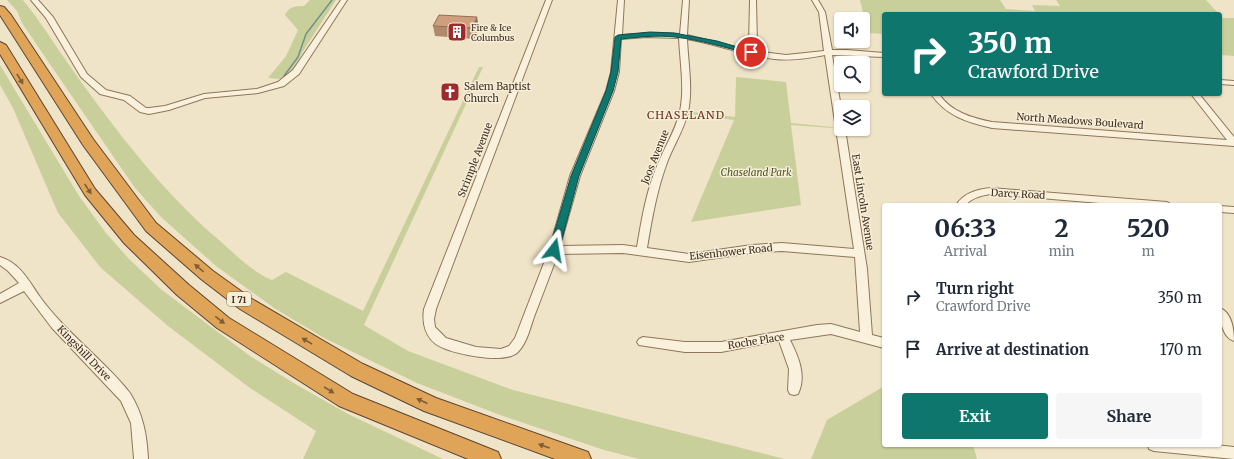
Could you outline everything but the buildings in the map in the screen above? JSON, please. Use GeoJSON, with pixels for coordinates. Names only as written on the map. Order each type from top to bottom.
{"type":"FeatureCollection","features":[{"type":"Feature","properties":{"kind":"highway","name":"I 71"},"geometry":{"type":"LineString","coordinates":[[0,9],[7,17],[88,142],[151,227],[207,275],[246,304],[357,370],[431,405],[580,459]]}},
{"type":"Feature","properties":{"kind":"highway"},"geometry":{"type":"LineString","coordinates":[[0,45],[90,192],[129,239],[183,290],[223,323],[346,400],[491,459]]}},
{"type":"Feature","properties":{"kind":"street"},"geometry":{"type":"LineString","coordinates":[[34,0],[50,17],[84,75],[103,92],[126,98],[143,110],[157,110],[204,96],[258,91],[281,84],[296,72],[344,0]]}},
{"type":"Feature","properties":{"kind":"street","name":"Strimple Avenue"},"geometry":{"type":"LineString","coordinates":[[549,0],[430,309],[428,320],[430,329],[442,342],[476,352],[501,354],[513,350],[520,340],[554,250]]}},
{"type":"Feature","properties":{"kind":"street"},"geometry":{"type":"LineString","coordinates":[[554,250],[575,176],[610,91],[615,72],[621,0]]}},
{"type":"Feature","properties":{"kind":"street","name":"Joos Avenue"},"geometry":{"type":"LineString","coordinates":[[642,251],[648,209],[664,159],[676,134],[684,112],[686,99],[683,36],[686,0]]}},
{"type":"Feature","properties":{"kind":"street"},"geometry":{"type":"LineString","coordinates":[[751,52],[753,45],[753,0]]}},
{"type":"Feature","properties":{"kind":"street","name":"East Lincoln Avenue"},"geometry":{"type":"LineString","coordinates":[[815,0],[822,12],[860,253],[864,289],[866,338]]}},
{"type":"Feature","properties":{"kind":"street"},"geometry":{"type":"LineString","coordinates":[[618,37],[650,34],[683,36],[768,56],[784,58],[837,52],[882,55]]}},
{"type":"Feature","properties":{"kind":"street"},"geometry":{"type":"LineString","coordinates":[[1222,82],[1234,83]]}},
{"type":"Feature","properties":{"kind":"street","name":"North Meadows Boulevard"},"geometry":{"type":"LineString","coordinates":[[937,96],[945,106],[956,113],[992,126],[1234,143]]}},
{"type":"Feature","properties":{"kind":"street"},"geometry":{"type":"LineString","coordinates":[[1197,96],[1234,143]]}},
{"type":"Feature","properties":{"kind":"street","name":"Darcy Road"},"geometry":{"type":"LineString","coordinates":[[963,202],[982,192],[991,191],[1142,203]]}},
{"type":"Feature","properties":{"kind":"street"},"geometry":{"type":"LineString","coordinates":[[1222,209],[1234,210]]}},
{"type":"Feature","properties":{"kind":"street","name":"Eisenhower Road"},"geometry":{"type":"LineString","coordinates":[[554,250],[622,249],[689,258],[752,249],[782,247],[860,253]]}},
{"type":"Feature","properties":{"kind":"street","name":"Kingshill Drive"},"geometry":{"type":"LineString","coordinates":[[0,261],[14,270],[44,310],[73,344],[121,392],[129,403],[140,429],[141,459]]}},
{"type":"Feature","properties":{"kind":"street"},"geometry":{"type":"LineString","coordinates":[[0,299],[25,285]]}},
{"type":"Feature","properties":{"kind":"street"},"geometry":{"type":"LineString","coordinates":[[1222,316],[1234,336]]}},
{"type":"Feature","properties":{"kind":"street","name":"Roche Place"},"geometry":{"type":"LineString","coordinates":[[643,342],[703,348],[721,347],[817,330],[831,329],[882,342]]}},
{"type":"Feature","properties":{"kind":"street"},"geometry":{"type":"LineString","coordinates":[[783,336],[793,360],[796,372],[794,390]]}},
{"type":"Feature","properties":{"kind":"street"},"geometry":{"type":"LineString","coordinates":[[1177,447],[1234,453]]}},
{"type":"Feature","properties":{"kind":"green space"},"geometry":{"type":"Polygon","coordinates":[[[7,0],[23,0],[96,102],[154,175],[196,219],[238,257],[257,272],[272,280],[286,272],[363,311],[479,67],[483,67],[364,325],[408,351],[513,390],[785,459],[639,459],[604,450],[500,415],[417,383],[324,338],[274,308],[216,266],[161,217],[135,188],[22,23],[17,11],[7,0]]]}},
{"type":"Feature","properties":{"kind":"green space"},"geometry":{"type":"Polygon","coordinates":[[[310,0],[336,0],[305,48],[292,72],[281,79],[268,78],[286,56],[298,30],[285,15],[291,8],[296,6],[304,6],[310,0]]]}},
{"type":"Feature","properties":{"kind":"green space"},"geometry":{"type":"Polygon","coordinates":[[[860,0],[1000,0],[1006,9],[1035,11],[1032,5],[1060,6],[1056,0],[1206,0],[1217,12],[882,12],[882,34],[870,33],[870,12],[863,12],[860,0]]]}},
{"type":"Feature","properties":{"kind":"green space"},"geometry":{"type":"Polygon","coordinates":[[[1222,18],[1234,18],[1234,56],[1222,55],[1222,18]]]}},
{"type":"Feature","properties":{"kind":"green space"},"geometry":{"type":"Polygon","coordinates":[[[0,65],[79,196],[106,233],[129,259],[162,290],[250,356],[297,385],[348,414],[443,459],[303,459],[316,431],[250,388],[168,326],[101,268],[58,213],[13,108],[0,85],[0,65]]]}},
{"type":"Feature","properties":{"kind":"green space","name":"Chaseland Park"},"geometry":{"type":"Polygon","coordinates":[[[736,77],[786,82],[791,123],[833,128],[791,125],[801,205],[691,222],[734,120],[691,114],[692,112],[735,117],[736,77]]]}},
{"type":"Feature","properties":{"kind":"green space"},"geometry":{"type":"Polygon","coordinates":[[[881,388],[882,447],[974,447],[977,459],[811,459],[827,420],[881,388]]]}},
{"type":"Feature","properties":{"kind":"waterway"},"geometry":{"type":"LineString","coordinates":[[284,76],[298,57],[306,34],[332,0]]}},
{"type":"Feature","properties":{"kind":"place","name":"Fire & Ice Columbus"},"geometry":{"type":"Point","coordinates":[457,32]}},
{"type":"Feature","properties":{"kind":"place","name":"Salem Baptist Church"},"geometry":{"type":"Point","coordinates":[450,92]}},
{"type":"Feature","properties":{"kind":"district","name":"CHASELAND"},"geometry":{"type":"Point","coordinates":[686,115]}},
{"type":"Feature","properties":{"kind":"route"},"geometry":{"type":"LineString","coordinates":[[554,250],[575,176],[587,143],[610,91],[615,72],[618,37],[650,34],[693,37],[751,52]]}}]}
